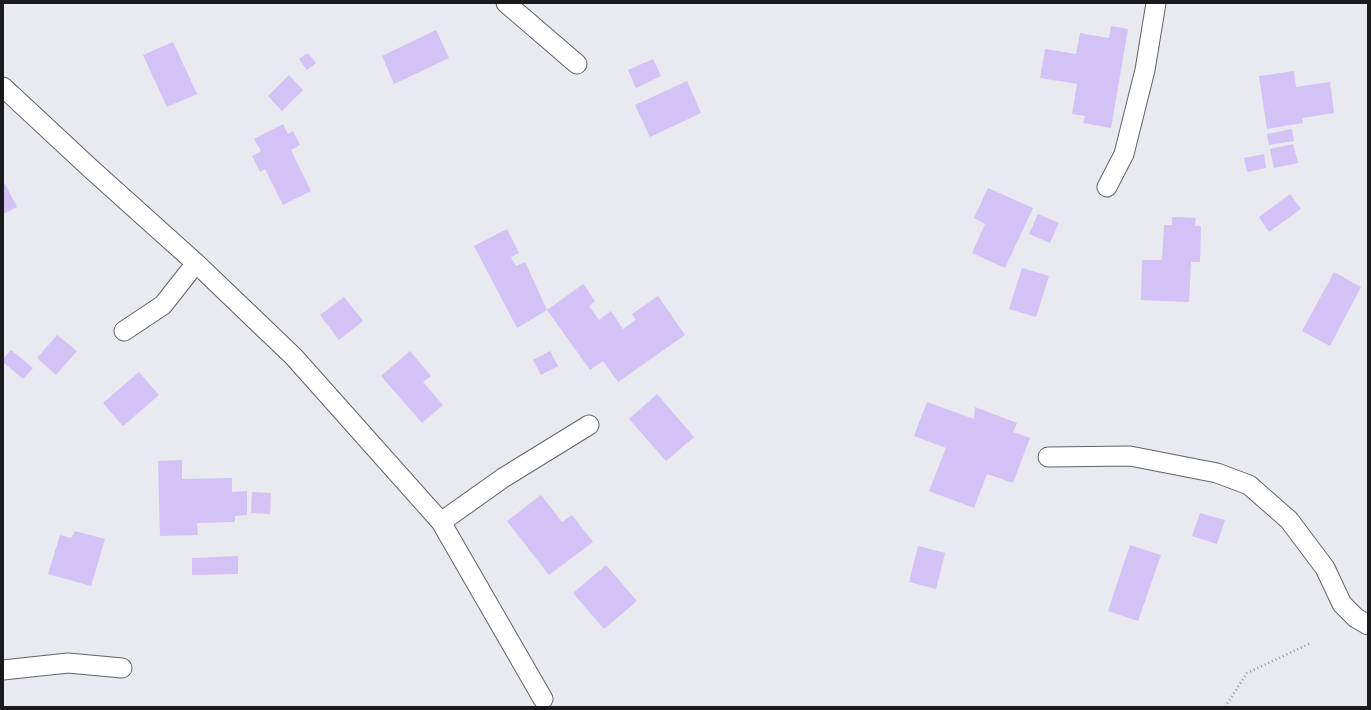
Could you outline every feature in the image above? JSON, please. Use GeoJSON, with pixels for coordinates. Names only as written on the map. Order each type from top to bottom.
{"type":"FeatureCollection","features":[{"type":"Feature","properties":{"kind":"street"},"geometry":{"type":"LineString","coordinates":[[506,3],[577,64]]}},
{"type":"Feature","properties":{"kind":"street"},"geometry":{"type":"LineString","coordinates":[[1107,187],[1124,154],[1145,70],[1156,3]]}},
{"type":"Feature","properties":{"kind":"street"},"geometry":{"type":"LineString","coordinates":[[3,87],[90,168],[196,263],[294,357],[440,522],[543,700]]}},
{"type":"Feature","properties":{"kind":"street"},"geometry":{"type":"LineString","coordinates":[[124,331],[163,306],[196,263]]}},
{"type":"Feature","properties":{"kind":"street"},"geometry":{"type":"LineString","coordinates":[[440,522],[504,478],[589,425]]}},
{"type":"Feature","properties":{"kind":"street"},"geometry":{"type":"LineString","coordinates":[[1048,457],[1130,456],[1217,474],[1249,484],[1289,520],[1325,568],[1342,604],[1356,618],[1368,625]]}},
{"type":"Feature","properties":{"kind":"street"},"geometry":{"type":"LineString","coordinates":[[3,670],[68,663],[122,668]]}},
{"type":"Feature","properties":{"kind":"path"},"geometry":{"type":"LineString","coordinates":[[1225,707],[1247,673],[1311,643]]}},
{"type":"Feature","properties":{"kind":"building"},"geometry":{"type":"Polygon","coordinates":[[[1111,26],[1128,29],[1111,128],[1083,123],[1085,116],[1072,114],[1077,84],[1040,78],[1045,49],[1076,54],[1080,33],[1109,38],[1111,26]]]}},
{"type":"Feature","properties":{"kind":"building"},"geometry":{"type":"Polygon","coordinates":[[[436,30],[449,58],[394,84],[382,56],[436,30]]]}},
{"type":"Feature","properties":{"kind":"building"},"geometry":{"type":"Polygon","coordinates":[[[173,42],[197,94],[167,107],[143,55],[173,42]]]}},
{"type":"Feature","properties":{"kind":"building"},"geometry":{"type":"Polygon","coordinates":[[[308,53],[316,63],[307,70],[299,59],[308,53]]]}},
{"type":"Feature","properties":{"kind":"building"},"geometry":{"type":"Polygon","coordinates":[[[653,59],[661,76],[636,88],[628,70],[653,59]]]}},
{"type":"Feature","properties":{"kind":"building"},"geometry":{"type":"Polygon","coordinates":[[[1294,71],[1296,87],[1330,82],[1334,113],[1302,118],[1303,123],[1267,129],[1259,76],[1294,71]]]}},
{"type":"Feature","properties":{"kind":"building"},"geometry":{"type":"Polygon","coordinates":[[[289,75],[303,90],[282,111],[268,96],[289,75]]]}},
{"type":"Feature","properties":{"kind":"building"},"geometry":{"type":"Polygon","coordinates":[[[687,81],[701,113],[650,137],[635,105],[687,81]]]}},
{"type":"Feature","properties":{"kind":"building"},"geometry":{"type":"Polygon","coordinates":[[[283,124],[288,134],[293,131],[300,145],[291,150],[311,191],[283,205],[265,169],[260,172],[252,156],[261,151],[254,139],[283,124]]]}},
{"type":"Feature","properties":{"kind":"building"},"geometry":{"type":"Polygon","coordinates":[[[1292,129],[1294,141],[1269,145],[1267,134],[1292,129]]]}},
{"type":"Feature","properties":{"kind":"building"},"geometry":{"type":"Polygon","coordinates":[[[1293,144],[1298,163],[1274,168],[1270,149],[1293,144]]]}},
{"type":"Feature","properties":{"kind":"building"},"geometry":{"type":"Polygon","coordinates":[[[1264,154],[1266,168],[1247,172],[1244,158],[1264,154]]]}},
{"type":"Feature","properties":{"kind":"building"},"geometry":{"type":"Polygon","coordinates":[[[5,184],[17,207],[3,214],[3,185],[5,184]]]}},
{"type":"Feature","properties":{"kind":"building"},"geometry":{"type":"Polygon","coordinates":[[[988,188],[1033,208],[1005,268],[972,253],[985,224],[974,218],[988,188]]]}},
{"type":"Feature","properties":{"kind":"building"},"geometry":{"type":"Polygon","coordinates":[[[1290,194],[1301,209],[1269,232],[1259,217],[1290,194]]]}},
{"type":"Feature","properties":{"kind":"building"},"geometry":{"type":"Polygon","coordinates":[[[1038,214],[1059,223],[1050,243],[1029,234],[1038,214]]]}},
{"type":"Feature","properties":{"kind":"building"},"geometry":{"type":"Polygon","coordinates":[[[1172,217],[1196,218],[1195,226],[1201,226],[1200,262],[1191,262],[1189,302],[1141,300],[1142,260],[1162,260],[1164,225],[1172,225],[1172,217]]]}},
{"type":"Feature","properties":{"kind":"building"},"geometry":{"type":"Polygon","coordinates":[[[507,229],[519,253],[511,257],[516,266],[525,262],[547,310],[517,328],[474,246],[507,229]]]}},
{"type":"Feature","properties":{"kind":"building"},"geometry":{"type":"Polygon","coordinates":[[[1022,268],[1049,276],[1036,317],[1009,309],[1022,268]]]}},
{"type":"Feature","properties":{"kind":"building"},"geometry":{"type":"Polygon","coordinates":[[[1334,272],[1361,287],[1330,346],[1302,331],[1334,272]]]}},
{"type":"Feature","properties":{"kind":"building"},"geometry":{"type":"Polygon","coordinates":[[[583,284],[595,301],[589,306],[599,320],[611,311],[623,329],[636,320],[632,314],[658,296],[685,335],[618,382],[603,361],[590,370],[547,310],[583,284]]]}},
{"type":"Feature","properties":{"kind":"building"},"geometry":{"type":"Polygon","coordinates":[[[344,297],[363,321],[339,340],[320,315],[344,297]]]}},
{"type":"Feature","properties":{"kind":"building"},"geometry":{"type":"Polygon","coordinates":[[[57,335],[77,351],[56,375],[37,358],[57,335]]]}},
{"type":"Feature","properties":{"kind":"building"},"geometry":{"type":"Polygon","coordinates":[[[11,350],[33,368],[23,379],[3,362],[3,359],[11,350]]]}},
{"type":"Feature","properties":{"kind":"building"},"geometry":{"type":"Polygon","coordinates":[[[410,351],[431,376],[423,382],[443,405],[422,423],[381,376],[410,351]]]}},
{"type":"Feature","properties":{"kind":"building"},"geometry":{"type":"Polygon","coordinates":[[[550,351],[558,366],[541,375],[533,360],[550,351]]]}},
{"type":"Feature","properties":{"kind":"building"},"geometry":{"type":"Polygon","coordinates":[[[139,372],[159,395],[123,426],[103,403],[139,372]]]}},
{"type":"Feature","properties":{"kind":"building"},"geometry":{"type":"Polygon","coordinates":[[[657,394],[694,437],[666,461],[629,419],[657,394]]]}},
{"type":"Feature","properties":{"kind":"building"},"geometry":{"type":"Polygon","coordinates":[[[927,402],[974,419],[975,407],[1017,423],[1013,432],[1030,438],[1013,483],[987,474],[974,508],[929,491],[946,448],[914,436],[927,402]]]}},
{"type":"Feature","properties":{"kind":"building"},"geometry":{"type":"Polygon","coordinates":[[[182,460],[182,479],[232,478],[232,492],[247,491],[247,515],[235,516],[235,522],[197,523],[198,535],[160,536],[158,461],[182,460]]]}},
{"type":"Feature","properties":{"kind":"building"},"geometry":{"type":"Polygon","coordinates":[[[252,492],[271,493],[270,514],[251,513],[252,492]]]}},
{"type":"Feature","properties":{"kind":"building"},"geometry":{"type":"Polygon","coordinates":[[[541,495],[562,522],[572,515],[593,542],[549,575],[507,521],[541,495]]]}},
{"type":"Feature","properties":{"kind":"building"},"geometry":{"type":"Polygon","coordinates":[[[1200,513],[1225,520],[1217,544],[1192,536],[1200,513]]]}},
{"type":"Feature","properties":{"kind":"building"},"geometry":{"type":"Polygon","coordinates":[[[75,531],[105,539],[91,586],[48,574],[60,535],[71,538],[75,531]]]}},
{"type":"Feature","properties":{"kind":"building"},"geometry":{"type":"Polygon","coordinates":[[[1130,545],[1161,555],[1138,621],[1108,611],[1130,545]]]}},
{"type":"Feature","properties":{"kind":"building"},"geometry":{"type":"Polygon","coordinates":[[[918,546],[945,553],[936,589],[909,582],[918,546]]]}},
{"type":"Feature","properties":{"kind":"building"},"geometry":{"type":"Polygon","coordinates":[[[238,556],[238,574],[192,575],[192,558],[238,556]]]}},
{"type":"Feature","properties":{"kind":"building"},"geometry":{"type":"Polygon","coordinates":[[[606,565],[637,601],[604,629],[573,593],[606,565]]]}}]}
